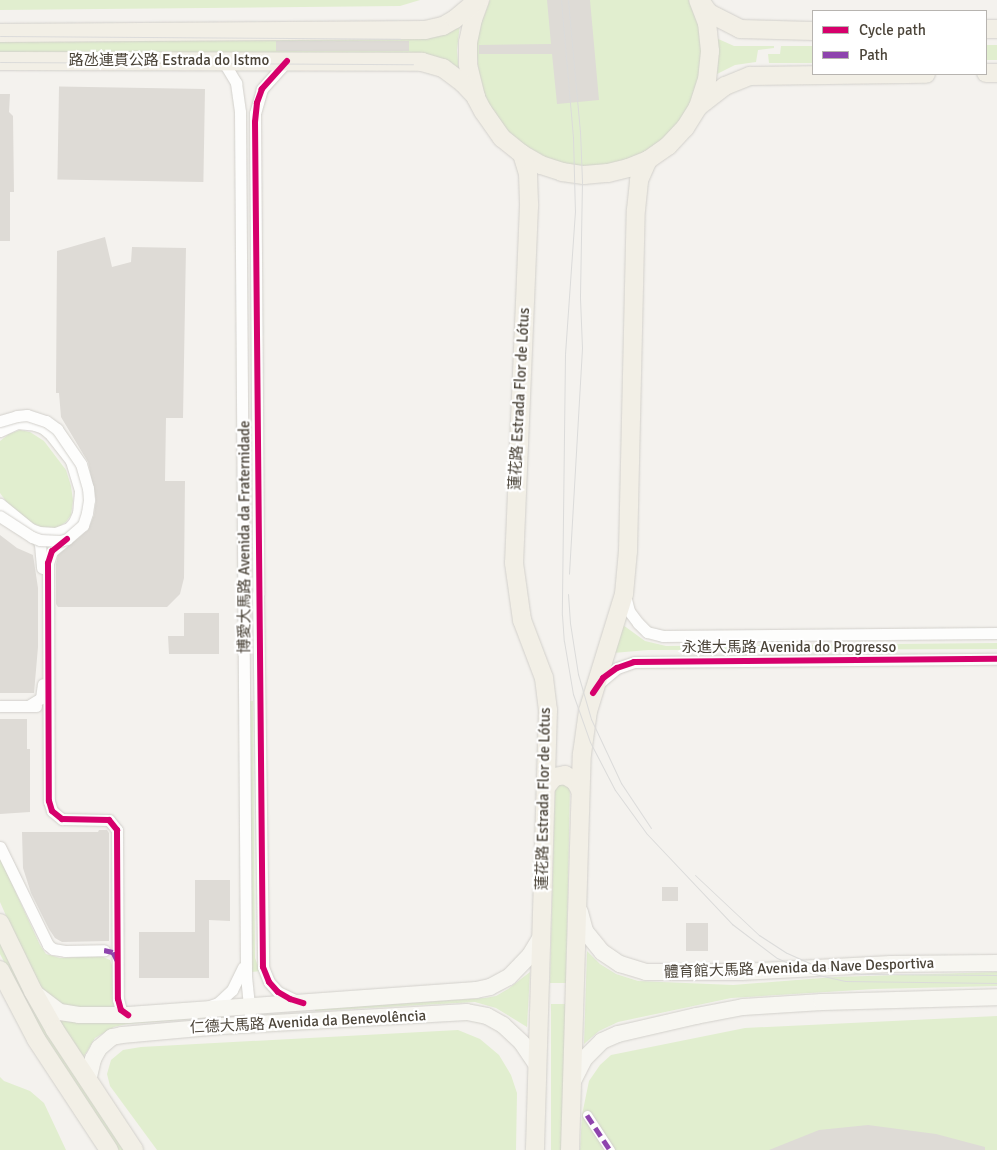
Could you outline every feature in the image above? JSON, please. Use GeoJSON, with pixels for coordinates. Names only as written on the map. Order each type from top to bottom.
{"type":"FeatureCollection","features":[{"type":"Feature","properties":{"kind":"main road","name":"路氹連貫公路 Estrada do Istmo"},"geometry":{"type":"LineString","coordinates":[[0,33],[425,30],[443,26],[479,0]]}},
{"type":"Feature","properties":{"kind":"main road"},"geometry":{"type":"LineString","coordinates":[[479,0],[468,42],[468,65],[476,98],[491,124],[522,154],[548,167],[584,175],[606,174],[648,160],[668,146],[698,108],[725,86],[750,76],[838,75]]}},
{"type":"Feature","properties":{"kind":"main road"},"geometry":{"type":"LineString","coordinates":[[698,0],[709,13],[740,29],[812,31]]}},
{"type":"Feature","properties":{"kind":"main road"},"geometry":{"type":"LineString","coordinates":[[698,0],[707,23],[710,52],[707,80],[698,108]]}},
{"type":"Feature","properties":{"kind":"main road","name":"路氹連貫公路 Estrada do Istmo"},"geometry":{"type":"LineString","coordinates":[[0,61],[411,61],[433,64],[464,83],[476,98]]}},
{"type":"Feature","properties":{"kind":"main road","name":"蓮花路 Estrada Flor de Lótus"},"geometry":{"type":"LineString","coordinates":[[522,154],[528,174],[529,206],[514,562],[524,625],[544,678],[548,710],[547,786],[536,1064],[535,1150]]}},
{"type":"Feature","properties":{"kind":"main road"},"geometry":{"type":"LineString","coordinates":[[570,1150],[580,790],[584,736],[593,693],[624,594],[628,551],[636,210],[639,180],[648,160]]}},
{"type":"Feature","properties":{"kind":"main road"},"geometry":{"type":"LineString","coordinates":[[547,786],[554,777],[565,775],[575,781],[580,790]]}},
{"type":"Feature","properties":{"kind":"main road","name":"體育館大馬路 Avenida da Nave Desportiva"},"geometry":{"type":"LineString","coordinates":[[577,902],[585,931],[602,952],[620,964],[646,972],[741,972],[891,964],[997,963]]}},
{"type":"Feature","properties":{"kind":"main road"},"geometry":{"type":"LineString","coordinates":[[0,923],[33,991],[88,1081],[134,1150]]}},
{"type":"Feature","properties":{"kind":"main road","name":"仁德大馬路 Avenida da Benevolência"},"geometry":{"type":"LineString","coordinates":[[33,991],[60,1012],[128,1015],[303,1003],[490,987],[509,977],[530,955],[541,936]]}},
{"type":"Feature","properties":{"kind":"main road"},"geometry":{"type":"LineString","coordinates":[[0,970],[36,1039],[108,1150]]}},
{"type":"Feature","properties":{"kind":"main road"},"geometry":{"type":"LineString","coordinates":[[572,1083],[584,1060],[602,1041],[618,1034],[696,1016],[743,1007],[822,1002],[997,998]]}},
{"type":"Feature","properties":{"kind":"main road","name":"仁德大馬路 Avenida da Benevolência"},"geometry":{"type":"LineString","coordinates":[[88,1081],[93,1058],[104,1043],[112,1038],[131,1034],[466,1012],[478,1014],[503,1025],[522,1043],[536,1064]]}},
{"type":"Feature","properties":{"kind":"street","name":"博愛大馬路 Avenida da Fraternidade"},"geometry":{"type":"LineString","coordinates":[[223,61],[236,83],[240,112],[246,955],[251,1025]]}},
{"type":"Feature","properties":{"kind":"street","name":"博愛大馬路 Avenida da Fraternidade"},"geometry":{"type":"LineString","coordinates":[[287,61],[277,69],[262,89],[256,113],[257,448],[263,967],[269,982],[278,992],[290,999],[303,1003]]}},
{"type":"Feature","properties":{"kind":"street"},"geometry":{"type":"LineString","coordinates":[[0,421],[27,415],[46,421],[57,429],[75,453],[85,475],[89,500],[87,514],[82,525],[52,551],[48,571],[49,792],[52,811],[62,819],[108,820],[117,830],[118,999],[121,1010],[128,1015]]}},
{"type":"Feature","properties":{"kind":"street"},"geometry":{"type":"LineString","coordinates":[[0,430],[17,423],[43,428],[71,461],[76,475],[80,503],[74,522],[69,528],[55,533],[31,529],[6,515],[0,504]]}},
{"type":"Feature","properties":{"kind":"street"},"geometry":{"type":"LineString","coordinates":[[242,508],[258,508]]}},
{"type":"Feature","properties":{"kind":"street"},"geometry":{"type":"LineString","coordinates":[[0,509],[40,540],[56,541],[67,539]]}},
{"type":"Feature","properties":{"kind":"street"},"geometry":{"type":"LineString","coordinates":[[30,705],[40,701],[43,690],[42,552],[40,541],[31,529]]}},
{"type":"Feature","properties":{"kind":"street","name":"永進大馬路 Avenida do Progresso"},"geometry":{"type":"LineString","coordinates":[[624,594],[629,610],[638,623],[647,632],[664,636],[997,633]]}},
{"type":"Feature","properties":{"kind":"street","name":"永進大馬路 Avenida do Progresso"},"geometry":{"type":"LineString","coordinates":[[593,693],[603,678],[617,668],[634,662],[997,659]]}},
{"type":"Feature","properties":{"kind":"street"},"geometry":{"type":"LineString","coordinates":[[0,706],[30,705],[43,709],[49,716]]}},
{"type":"Feature","properties":{"kind":"street"},"geometry":{"type":"LineString","coordinates":[[0,847],[48,945],[53,949],[65,951],[104,950],[113,952],[118,961]]}},
{"type":"Feature","properties":{"kind":"street","name":"博愛大馬路 Avenida da Fraternidade"},"geometry":{"type":"LineString","coordinates":[[201,1010],[218,1003],[232,990],[241,974],[246,955]]}},
{"type":"Feature","properties":{"kind":"street"},"geometry":{"type":"LineString","coordinates":[[587,1115],[610,1150]]}},
{"type":"Feature","properties":{"kind":"green space"},"geometry":{"type":"Polygon","coordinates":[[[0,0],[420,0],[400,6],[0,10],[0,0]]]}},
{"type":"Feature","properties":{"kind":"green space"},"geometry":{"type":"Polygon","coordinates":[[[490,0],[689,0],[700,30],[702,67],[692,102],[671,133],[642,155],[607,166],[570,166],[535,154],[506,131],[486,100],[480,83],[476,47],[479,29],[490,0]]]}},
{"type":"Feature","properties":{"kind":"green space"},"geometry":{"type":"Polygon","coordinates":[[[460,24],[457,50],[459,74],[450,68],[0,55],[0,38],[460,24]]]}},
{"type":"Feature","properties":{"kind":"green space"},"geometry":{"type":"Polygon","coordinates":[[[716,38],[734,46],[774,46],[774,48],[758,50],[756,62],[735,65],[717,74],[716,38]]]}},
{"type":"Feature","properties":{"kind":"green space"},"geometry":{"type":"Polygon","coordinates":[[[987,45],[997,45],[997,60],[987,60],[987,45]]]}},
{"type":"Feature","properties":{"kind":"green space"},"geometry":{"type":"Polygon","coordinates":[[[781,46],[812,46],[812,63],[769,63],[768,54],[780,54],[781,46]]]}},
{"type":"Feature","properties":{"kind":"green space"},"geometry":{"type":"Polygon","coordinates":[[[20,430],[30,432],[44,441],[66,470],[73,501],[71,515],[66,522],[57,528],[43,528],[28,521],[13,511],[0,493],[0,441],[9,434],[20,430]]]}},
{"type":"Feature","properties":{"kind":"green space"},"geometry":{"type":"Polygon","coordinates":[[[623,625],[645,641],[666,646],[997,643],[997,649],[648,650],[613,653],[623,625]]]}},
{"type":"Feature","properties":{"kind":"green space"},"geometry":{"type":"Polygon","coordinates":[[[250,701],[253,701],[255,958],[260,971],[252,972],[250,701]]]}},
{"type":"Feature","properties":{"kind":"green space"},"geometry":{"type":"Polygon","coordinates":[[[560,781],[570,786],[566,983],[550,983],[555,786],[560,781]]]}},
{"type":"Feature","properties":{"kind":"green space"},"geometry":{"type":"Polygon","coordinates":[[[0,858],[40,945],[46,954],[60,958],[101,956],[110,960],[112,965],[114,1011],[69,1010],[37,986],[0,902],[0,858]]]}},
{"type":"Feature","properties":{"kind":"green space"},"geometry":{"type":"Polygon","coordinates":[[[0,937],[127,1150],[119,1150],[113,1142],[43,1035],[0,954],[0,937]]]}},
{"type":"Feature","properties":{"kind":"green space"},"geometry":{"type":"Polygon","coordinates":[[[587,951],[600,964],[616,974],[638,981],[733,985],[835,977],[997,972],[997,986],[874,989],[731,998],[618,1022],[599,1031],[584,1044],[587,951]]]}},
{"type":"Feature","properties":{"kind":"green space"},"geometry":{"type":"Polygon","coordinates":[[[530,972],[527,1027],[496,1008],[475,1002],[315,1011],[315,1009],[485,998],[496,996],[530,972]]]}},
{"type":"Feature","properties":{"kind":"green space"},"geometry":{"type":"Polygon","coordinates":[[[551,1004],[565,1004],[565,1150],[551,1150],[551,1004]]]}},
{"type":"Feature","properties":{"kind":"green space"},"geometry":{"type":"Polygon","coordinates":[[[217,1013],[217,1017],[127,1024],[114,1027],[95,1038],[81,1061],[54,1016],[217,1013]]]}},
{"type":"Feature","properties":{"kind":"green space"},"geometry":{"type":"Polygon","coordinates":[[[997,1016],[997,1150],[580,1150],[582,1115],[589,1081],[600,1065],[611,1055],[745,1028],[997,1016]]]}},
{"type":"Feature","properties":{"kind":"green space"},"geometry":{"type":"Polygon","coordinates":[[[458,1030],[480,1039],[499,1055],[511,1075],[517,1093],[516,1150],[157,1150],[110,1086],[107,1074],[111,1060],[123,1050],[141,1047],[458,1030]]]}},
{"type":"Feature","properties":{"kind":"green space"},"geometry":{"type":"Polygon","coordinates":[[[0,1077],[4,1081],[30,1091],[44,1103],[66,1150],[0,1150],[0,1077]]]}},
{"type":"Feature","properties":{"kind":"building"},"geometry":{"type":"Polygon","coordinates":[[[547,0],[590,0],[599,100],[557,104],[552,54],[479,54],[479,45],[551,44],[547,0]]]}},
{"type":"Feature","properties":{"kind":"building"},"geometry":{"type":"Polygon","coordinates":[[[276,41],[409,41],[409,51],[276,51],[276,41]]]}},
{"type":"Feature","properties":{"kind":"building"},"geometry":{"type":"Polygon","coordinates":[[[59,86],[205,89],[203,182],[57,179],[59,86]]]}},
{"type":"Feature","properties":{"kind":"building"},"geometry":{"type":"Polygon","coordinates":[[[0,94],[10,94],[9,112],[13,116],[14,192],[10,192],[10,241],[0,241],[0,94]]]}},
{"type":"Feature","properties":{"kind":"building"},"geometry":{"type":"Polygon","coordinates":[[[105,237],[112,267],[131,262],[132,247],[186,248],[183,418],[166,418],[165,481],[185,481],[184,578],[180,594],[167,607],[58,607],[56,604],[56,564],[58,555],[88,530],[94,515],[96,500],[88,462],[61,417],[59,393],[56,393],[57,251],[105,237]]]}},
{"type":"Feature","properties":{"kind":"building"},"geometry":{"type":"Polygon","coordinates":[[[0,535],[17,548],[33,555],[38,588],[38,647],[34,693],[0,693],[0,535]]]}},
{"type":"Feature","properties":{"kind":"building"},"geometry":{"type":"Polygon","coordinates":[[[184,613],[219,613],[219,654],[169,654],[168,636],[184,636],[184,613]]]}},
{"type":"Feature","properties":{"kind":"building"},"geometry":{"type":"Polygon","coordinates":[[[0,719],[27,719],[27,749],[30,749],[30,812],[0,814],[0,719]]]}},
{"type":"Feature","properties":{"kind":"building"},"geometry":{"type":"Polygon","coordinates":[[[99,830],[107,830],[109,833],[109,941],[62,942],[55,938],[49,929],[31,893],[23,868],[22,832],[98,832],[99,830]]]}},
{"type":"Feature","properties":{"kind":"building"},"geometry":{"type":"Polygon","coordinates":[[[195,880],[230,880],[230,921],[209,920],[209,978],[139,978],[139,932],[195,932],[195,880]]]}},
{"type":"Feature","properties":{"kind":"building"},"geometry":{"type":"Polygon","coordinates":[[[662,887],[678,887],[678,901],[662,901],[662,887]]]}},
{"type":"Feature","properties":{"kind":"building"},"geometry":{"type":"Polygon","coordinates":[[[686,923],[708,923],[708,951],[686,951],[686,923]]]}},
{"type":"Feature","properties":{"kind":"building"},"geometry":{"type":"Polygon","coordinates":[[[868,1125],[936,1134],[985,1147],[985,1150],[769,1150],[819,1130],[868,1125]]]}},
{"type":"Feature","properties":{"kind":"tram line"},"geometry":{"type":"LineString","coordinates":[[561,0],[573,137],[575,211],[565,354],[562,615],[564,641],[573,694],[590,742],[615,790],[647,834],[732,924],[777,958],[810,973],[845,981],[997,983]]}},
{"type":"Feature","properties":{"kind":"tram line"},"geometry":{"type":"LineString","coordinates":[[568,0],[580,131],[582,181],[580,298],[582,348],[569,574]]}},
{"type":"Feature","properties":{"kind":"tram line"},"geometry":{"type":"LineString","coordinates":[[0,36],[400,39]]}},
{"type":"Feature","properties":{"kind":"tram line"},"geometry":{"type":"LineString","coordinates":[[0,62],[413,64]]}},
{"type":"Feature","properties":{"kind":"tram line"},"geometry":{"type":"LineString","coordinates":[[568,594],[570,623],[578,674],[591,719],[621,783],[651,828]]}},
{"type":"Feature","properties":{"kind":"tram line"},"geometry":{"type":"LineString","coordinates":[[695,875],[759,935],[787,953],[816,966],[861,974],[997,975]]}},
{"type":"Feature","properties":{"kind":"marked path"},"geometry":{"type":"LineString","coordinates":[[104,950],[113,952],[117,960]]}},
{"type":"Feature","properties":{"kind":"marked path"},"geometry":{"type":"LineString","coordinates":[[587,1115],[610,1150]]}},
{"type":"Feature","properties":{"kind":"cycle path"},"geometry":{"type":"LineString","coordinates":[[287,61],[262,89],[257,103],[255,122],[263,967],[269,982],[278,992],[290,999],[303,1003]]}},
{"type":"Feature","properties":{"kind":"cycle path"},"geometry":{"type":"LineString","coordinates":[[67,539],[52,551],[48,563],[49,801],[52,811],[62,819],[109,820],[117,830],[118,999],[121,1010],[128,1015]]}},
{"type":"Feature","properties":{"kind":"cycle path"},"geometry":{"type":"LineString","coordinates":[[593,693],[603,678],[617,668],[634,662],[997,659]]}}]}
